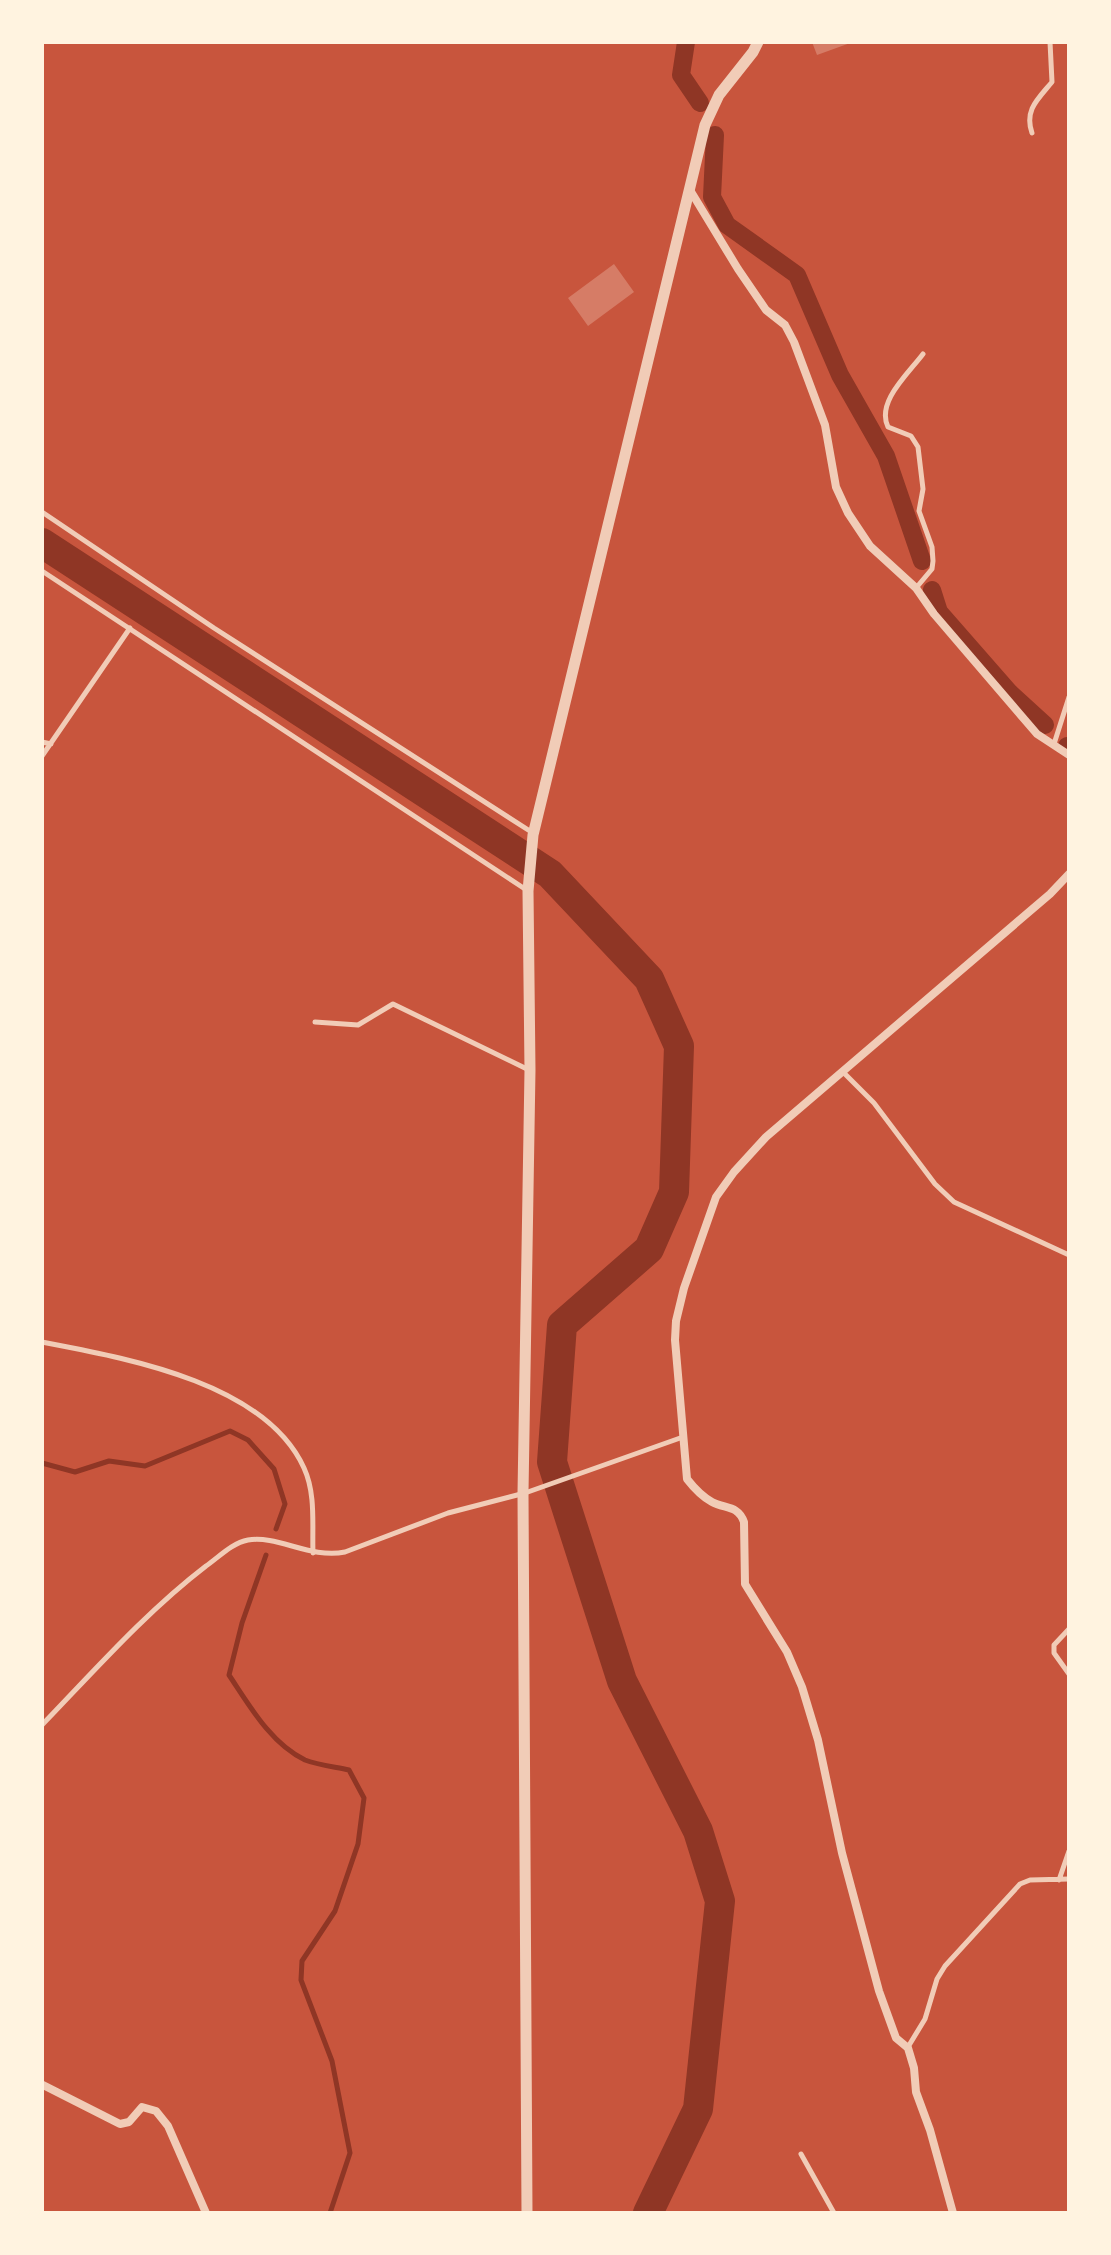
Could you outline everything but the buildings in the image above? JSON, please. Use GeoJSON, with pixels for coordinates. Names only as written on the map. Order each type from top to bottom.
{"type":"FeatureCollection","features":[{"type":"Feature","properties":{"kind":"street"},"geometry":{"type":"LineString","coordinates":[[527,2213],[524,1493],[530,1070],[528,890],[533,834],[705,125],[719,95],[758,42]]}},
{"type":"Feature","properties":{"kind":"street"},"geometry":{"type":"LineString","coordinates":[[690,190],[766,310],[785,325],[794,342],[825,425],[836,487],[848,513],[870,546],[916,588],[934,614],[1037,734],[1069,755]]}},
{"type":"Feature","properties":{"kind":"street"},"geometry":{"type":"LineString","coordinates":[[953,2213],[916,2092],[908,2048],[896,2038],[879,1991],[842,1853],[818,1740],[802,1687],[787,1652],[745,1584],[742,1515],[735,1509],[713,1503],[687,1479],[676,1321],[684,1288],[716,1197],[734,1172],[766,1137],[844,1073],[1069,874]]}},
{"type":"Feature","properties":{"kind":"street"},"geometry":{"type":"LineString","coordinates":[[43,2085],[120,2124],[129,2122],[142,2107],[156,2111],[168,2126],[206,2213]]}},
{"type":"Feature","properties":{"kind":"lane"},"geometry":{"type":"LineString","coordinates":[[1032,133],[1028,121],[1030,110],[1052,82],[1050,42]]}},
{"type":"Feature","properties":{"kind":"lane"},"geometry":{"type":"LineString","coordinates":[[916,588],[932,569],[933,561],[932,547],[919,511],[923,489],[918,447],[911,436],[888,427],[883,417],[885,406],[923,354]]}},
{"type":"Feature","properties":{"kind":"lane"},"geometry":{"type":"LineString","coordinates":[[42,512],[214,628],[533,834]]}},
{"type":"Feature","properties":{"kind":"lane"},"geometry":{"type":"LineString","coordinates":[[42,571],[528,890]]}},
{"type":"Feature","properties":{"kind":"lane"},"geometry":{"type":"LineString","coordinates":[[42,756],[130,628]]}},
{"type":"Feature","properties":{"kind":"lane"},"geometry":{"type":"LineString","coordinates":[[1053,745],[1069,697]]}},
{"type":"Feature","properties":{"kind":"lane"},"geometry":{"type":"LineString","coordinates":[[42,742],[51,744]]}},
{"type":"Feature","properties":{"kind":"lane"},"geometry":{"type":"LineString","coordinates":[[315,1022],[358,1025],[393,1004],[530,1070]]}},
{"type":"Feature","properties":{"kind":"lane"},"geometry":{"type":"LineString","coordinates":[[844,1073],[874,1103],[935,1184],[954,1202],[1069,1255]]}},
{"type":"Feature","properties":{"kind":"lane"},"geometry":{"type":"LineString","coordinates":[[42,1342],[111,1355],[188,1376],[214,1388],[263,1419],[291,1445],[304,1468],[312,1492],[313,1553]]}},
{"type":"Feature","properties":{"kind":"lane"},"geometry":{"type":"LineString","coordinates":[[42,1725],[166,1596],[244,1540],[258,1539],[313,1553],[332,1555],[345,1552],[448,1513],[524,1493],[683,1437]]}},
{"type":"Feature","properties":{"kind":"lane"},"geometry":{"type":"LineString","coordinates":[[1069,1629],[1054,1645],[1054,1653],[1069,1674]]}},
{"type":"Feature","properties":{"kind":"lane"},"geometry":{"type":"LineString","coordinates":[[1059,1880],[1069,1851]]}},
{"type":"Feature","properties":{"kind":"lane"},"geometry":{"type":"LineString","coordinates":[[908,2048],[925,2019],[937,1979],[945,1966],[1020,1884],[1030,1880],[1069,1879]]}},
{"type":"Feature","properties":{"kind":"lane"},"geometry":{"type":"LineString","coordinates":[[801,2154],[834,2213]]}},
{"type":"Feature","properties":{"kind":"waterway"},"geometry":{"type":"LineString","coordinates":[[686,42],[681,75],[700,103]]}},
{"type":"Feature","properties":{"kind":"waterway"},"geometry":{"type":"LineString","coordinates":[[715,135],[712,197],[727,225],[797,275],[840,375],[886,456],[922,561]]}},
{"type":"Feature","properties":{"kind":"waterway"},"geometry":{"type":"LineString","coordinates":[[42,543],[550,874],[649,979],[679,1046],[674,1192],[649,1249],[562,1325],[552,1462],[622,1681],[698,1831],[720,1901],[698,2109],[648,2213]]}},
{"type":"Feature","properties":{"kind":"waterway"},"geometry":{"type":"LineString","coordinates":[[932,590],[939,612],[1009,692],[1045,725]]}},
{"type":"Feature","properties":{"kind":"waterway"},"geometry":{"type":"LineString","coordinates":[[42,1463],[75,1472],[109,1461],[145,1466],[230,1431],[248,1440],[274,1469],[285,1504],[276,1529]]}},
{"type":"Feature","properties":{"kind":"waterway"},"geometry":{"type":"LineString","coordinates":[[266,1555],[242,1623],[229,1675],[271,1734],[305,1760],[349,1770],[364,1798],[358,1844],[335,1911],[302,1961],[301,1980],[332,2061],[350,2153],[330,2213]]}}]}
